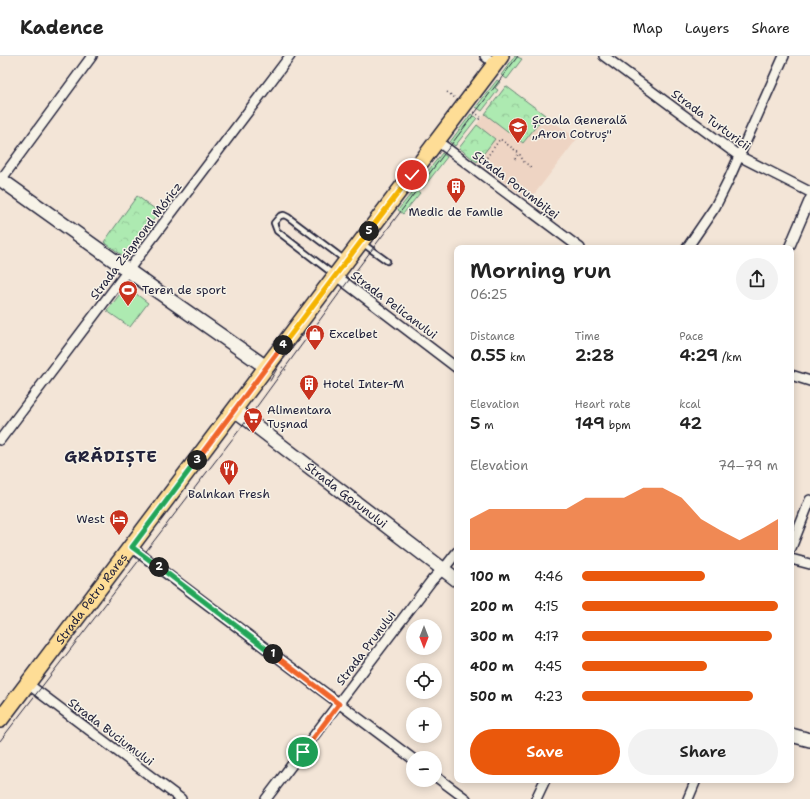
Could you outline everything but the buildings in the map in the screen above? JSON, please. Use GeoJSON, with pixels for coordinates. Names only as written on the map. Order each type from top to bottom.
{"type":"FeatureCollection","features":[{"type":"Feature","properties":{"kind":"main road","name":"Strada Petru Rareș"},"geometry":{"type":"LineString","coordinates":[[0,720],[437,141],[494,59]]}},
{"type":"Feature","properties":{"kind":"street"},"geometry":{"type":"LineString","coordinates":[[92,56],[0,180],[266,367]]}},
{"type":"Feature","properties":{"kind":"street","name":"Strada Zsigmond Móricz"},"geometry":{"type":"LineString","coordinates":[[0,440],[290,56]]}},
{"type":"Feature","properties":{"kind":"street","name":"Strada Turturicii"},"geometry":{"type":"LineString","coordinates":[[604,56],[739,156],[810,192]]}},
{"type":"Feature","properties":{"kind":"street"},"geometry":{"type":"LineString","coordinates":[[689,245],[715,207],[784,56]]}},
{"type":"Feature","properties":{"kind":"street","name":"Strada Porumbiței"},"geometry":{"type":"LineString","coordinates":[[437,141],[479,168],[576,245]]}},
{"type":"Feature","properties":{"kind":"street"},"geometry":{"type":"LineString","coordinates":[[790,245],[810,199]]}},
{"type":"Feature","properties":{"kind":"street","name":"Strada Pelicanului"},"geometry":{"type":"LineString","coordinates":[[335,275],[454,366]]}},
{"type":"Feature","properties":{"kind":"street"},"geometry":{"type":"LineString","coordinates":[[794,376],[810,381]]}},
{"type":"Feature","properties":{"kind":"street","name":"Strada Gorunului"},"geometry":{"type":"LineString","coordinates":[[235,410],[454,578]]}},
{"type":"Feature","properties":{"kind":"street"},"geometry":{"type":"LineString","coordinates":[[794,540],[810,500]]}},
{"type":"Feature","properties":{"kind":"street"},"geometry":{"type":"LineString","coordinates":[[132,547],[406,754]]}},
{"type":"Feature","properties":{"kind":"street","name":"Strada Prunului"},"geometry":{"type":"LineString","coordinates":[[266,799],[432,580],[454,556]]}},
{"type":"Feature","properties":{"kind":"street"},"geometry":{"type":"LineString","coordinates":[[794,560],[810,564]]}},
{"type":"Feature","properties":{"kind":"street","name":"Strada Buciumului"},"geometry":{"type":"LineString","coordinates":[[28,684],[180,799]]}},
{"type":"Feature","properties":{"kind":"street"},"geometry":{"type":"LineString","coordinates":[[794,736],[810,740]]}},
{"type":"Feature","properties":{"kind":"street"},"geometry":{"type":"LineString","coordinates":[[442,781],[466,799]]}},
{"type":"Feature","properties":{"kind":"street"},"geometry":{"type":"LineString","coordinates":[[536,799],[544,783]]}},
{"type":"Feature","properties":{"kind":"street"},"geometry":{"type":"LineString","coordinates":[[688,799],[695,783]]}},
{"type":"Feature","properties":{"kind":"lane"},"geometry":{"type":"LineString","coordinates":[[335,275],[277,231],[274,223],[280,216],[284,215],[288,217],[346,261]]}},
{"type":"Feature","properties":{"kind":"lane"},"geometry":{"type":"LineString","coordinates":[[361,242],[387,260]]}},
{"type":"Feature","properties":{"kind":"path"},"geometry":{"type":"LineString","coordinates":[[447,92],[458,100]]}},
{"type":"Feature","properties":{"kind":"path"},"geometry":{"type":"LineString","coordinates":[[471,110],[480,118]]}},
{"type":"Feature","properties":{"kind":"path"},"geometry":{"type":"LineString","coordinates":[[479,168],[500,139],[519,153],[524,162],[531,168]]}},
{"type":"Feature","properties":{"kind":"path"},"geometry":{"type":"LineString","coordinates":[[515,159],[519,153]]}},
{"type":"Feature","properties":{"kind":"shaded area","name":"Școala Generală ,,Aron Cotruș\""},"geometry":{"type":"Polygon","coordinates":[[[506,86],[577,139],[529,201],[459,148],[506,86]]]}},
{"type":"Feature","properties":{"kind":"green space"},"geometry":{"type":"Polygon","coordinates":[[[515,56],[522,59],[507,79],[501,75],[515,56]]]}},
{"type":"Feature","properties":{"kind":"green space"},"geometry":{"type":"Polygon","coordinates":[[[497,80],[500,82],[495,88],[498,90],[482,111],[476,107],[497,80]]]}},
{"type":"Feature","properties":{"kind":"green space"},"geometry":{"type":"Polygon","coordinates":[[[506,86],[545,115],[523,143],[485,114],[506,86]]]}},
{"type":"Feature","properties":{"kind":"green space"},"geometry":{"type":"Polygon","coordinates":[[[471,114],[477,118],[455,146],[450,142],[471,114]]]}},
{"type":"Feature","properties":{"kind":"green space"},"geometry":{"type":"Polygon","coordinates":[[[477,125],[495,139],[477,162],[459,148],[477,125]]]}},
{"type":"Feature","properties":{"kind":"green space"},"geometry":{"type":"Polygon","coordinates":[[[442,153],[447,157],[423,188],[418,184],[442,153]]]}},
{"type":"Feature","properties":{"kind":"green space"},"geometry":{"type":"Polygon","coordinates":[[[415,189],[420,193],[403,214],[398,210],[415,189]]]}},
{"type":"Feature","properties":{"kind":"green space"},"geometry":{"type":"Polygon","coordinates":[[[137,196],[159,212],[126,258],[104,242],[137,196]]]}},
{"type":"Feature","properties":{"kind":"green space","name":"Teren de sport"},"geometry":{"type":"Polygon","coordinates":[[[126,286],[148,303],[130,327],[107,311],[126,286]]]}},
{"type":"Feature","properties":{"kind":"tram line"},"geometry":{"type":"LineString","coordinates":[[0,741],[247,420],[346,284],[518,56]]}},
{"type":"Feature","properties":{"kind":"tram line"},"geometry":{"type":"LineString","coordinates":[[270,381],[279,365],[305,332]]}},
{"type":"Feature","properties":{"kind":"place","name":"Școala Generală ,,Aron Cotruș\""},"geometry":{"type":"Point","coordinates":[518,144]}},
{"type":"Feature","properties":{"kind":"place","name":"Medic de Famlie"},"geometry":{"type":"Point","coordinates":[456,204]}},
{"type":"Feature","properties":{"kind":"place","name":"Teren de sport"},"geometry":{"type":"Point","coordinates":[128,307]}},
{"type":"Feature","properties":{"kind":"place","name":"Excelbet"},"geometry":{"type":"Point","coordinates":[315,351]}},
{"type":"Feature","properties":{"kind":"place","name":"Hotel Inter-M"},"geometry":{"type":"Point","coordinates":[309,401]}},
{"type":"Feature","properties":{"kind":"place","name":"Alimentara Tușnad"},"geometry":{"type":"Point","coordinates":[253,434]}},
{"type":"Feature","properties":{"kind":"place","name":"Balnkan Fresh"},"geometry":{"type":"Point","coordinates":[229,486]}},
{"type":"Feature","properties":{"kind":"place","name":"West"},"geometry":{"type":"Point","coordinates":[119,536]}},
{"type":"Feature","properties":{"kind":"district","name":"GRĂDIȘTE"},"geometry":{"type":"Point","coordinates":[111,456]}},
{"type":"Feature","properties":{"kind":"route"},"geometry":{"type":"LineString","coordinates":[[303,752],[339,704],[132,547],[335,275],[412,175]]}}]}
